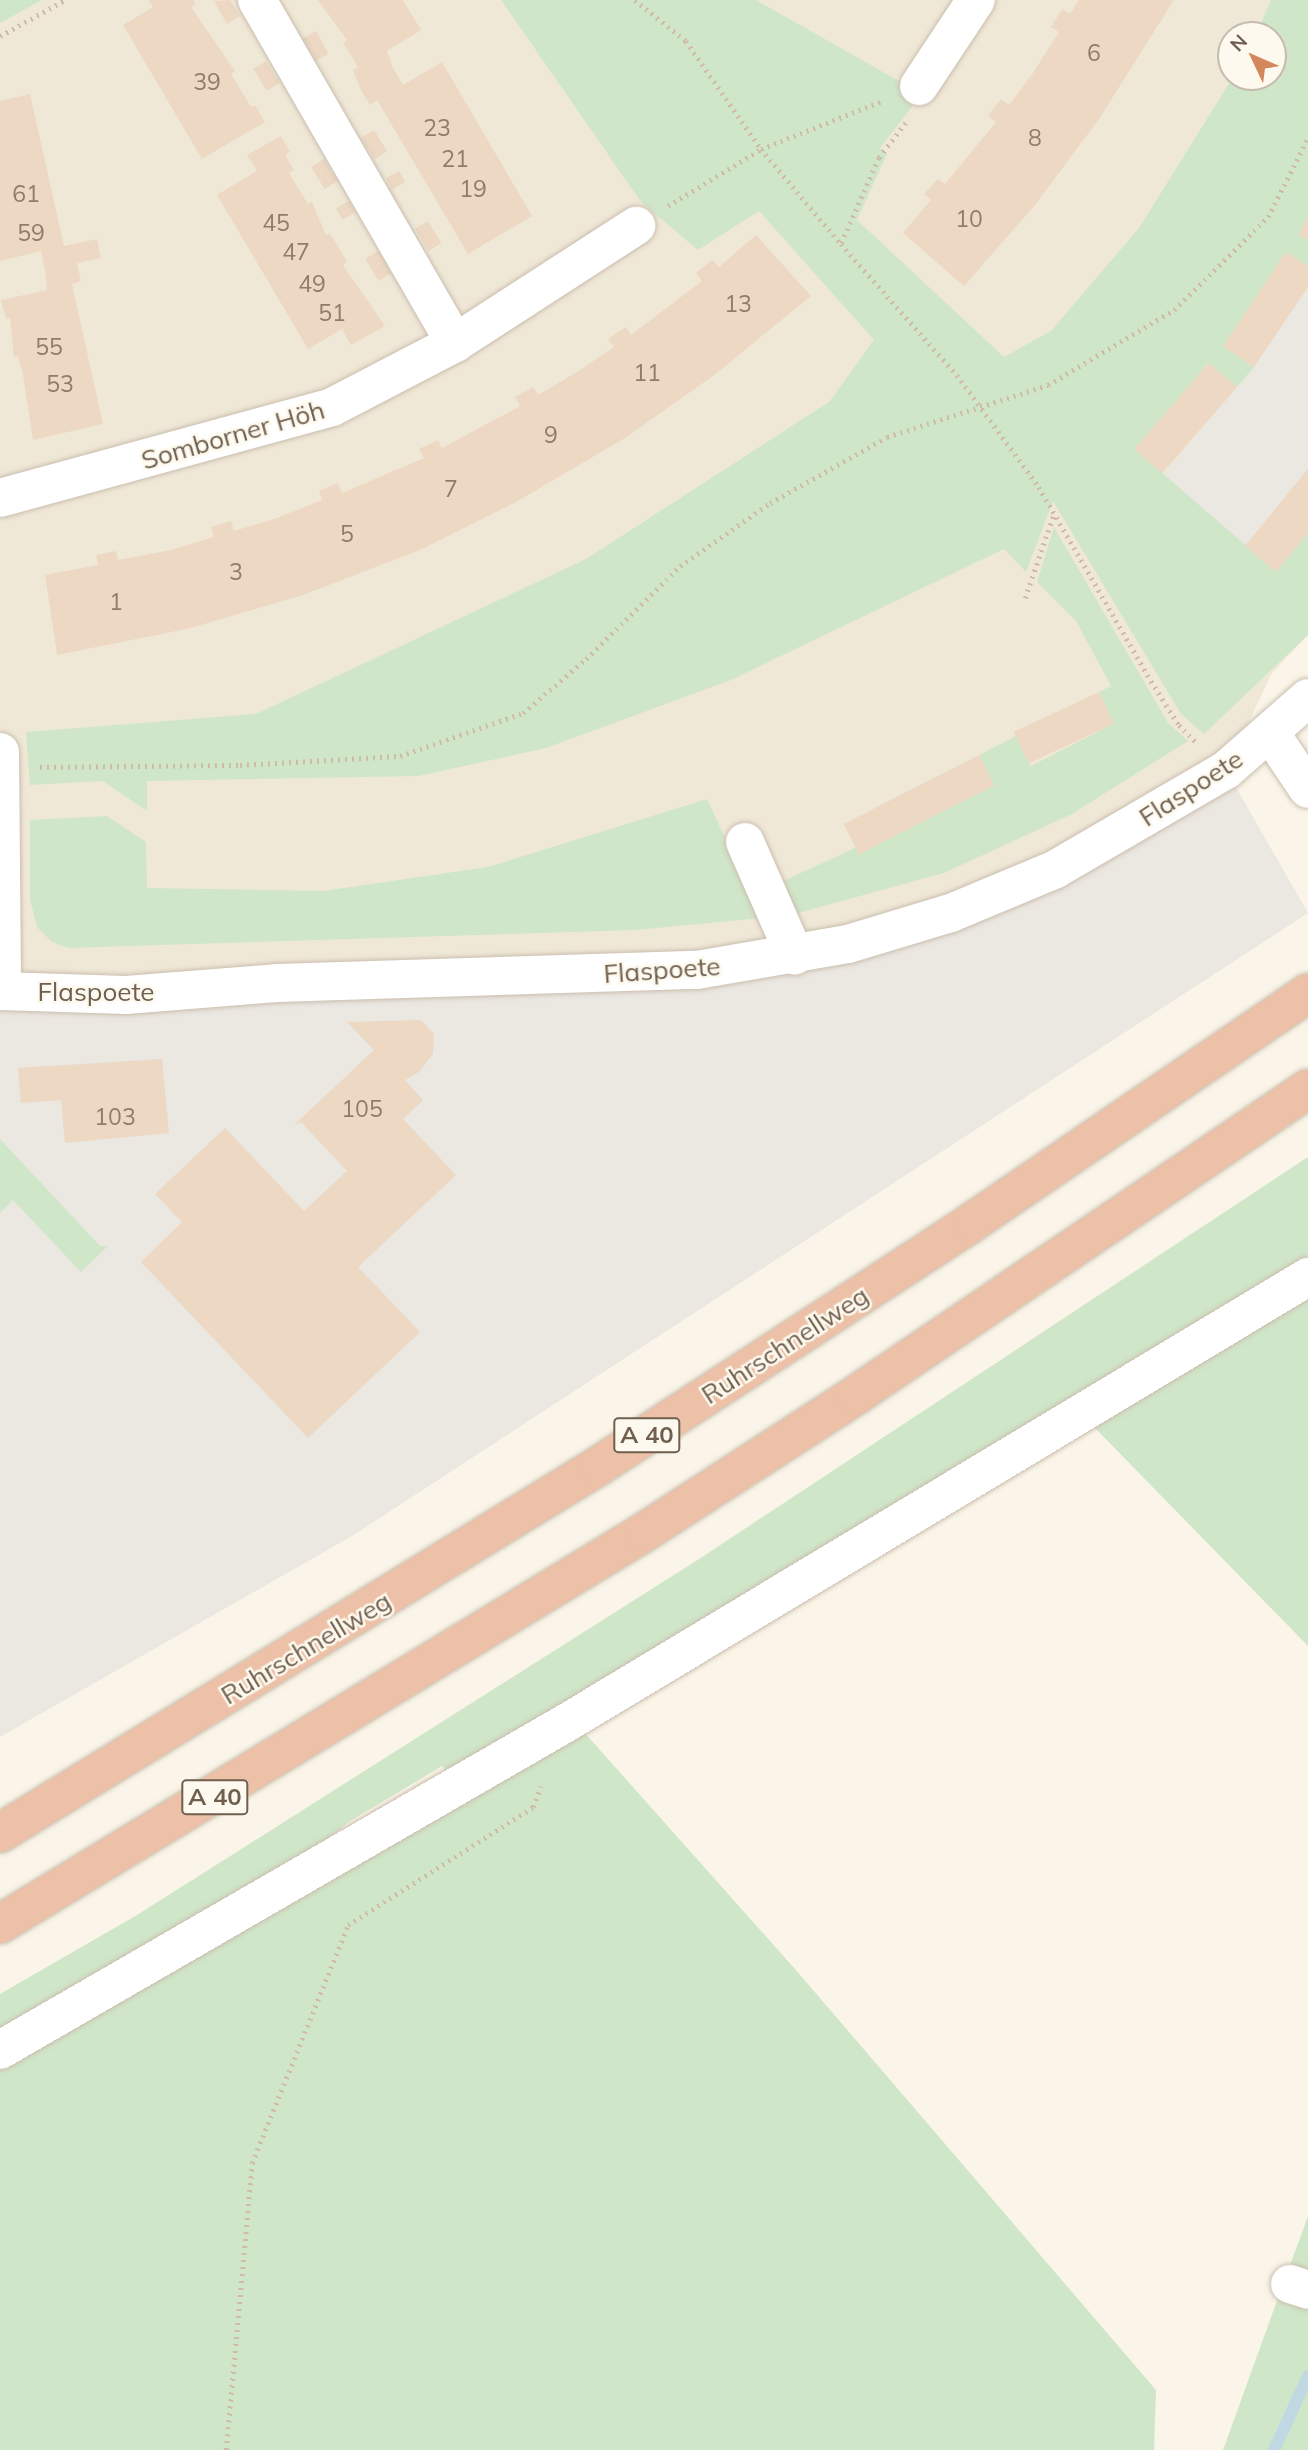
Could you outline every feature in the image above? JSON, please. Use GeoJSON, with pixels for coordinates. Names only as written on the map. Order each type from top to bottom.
{"type":"FeatureCollection","features":[{"type":"Feature","properties":{"kind":"highway","name":"Ruhrschnellweg"},"geometry":{"type":"LineString","coordinates":[[0,1833],[600,1465],[844,1307],[1293,1003]]}},
{"type":"Feature","properties":{"kind":"highway","name":"A 40"},"geometry":{"type":"LineString","coordinates":[[0,1924],[643,1533],[867,1388],[1308,1089]]}},
{"type":"Feature","properties":{"kind":"street"},"geometry":{"type":"LineString","coordinates":[[257,0],[455,343]]}},
{"type":"Feature","properties":{"kind":"street"},"geometry":{"type":"LineString","coordinates":[[919,86],[976,0]]}},
{"type":"Feature","properties":{"kind":"street","name":"Somborner Höh"},"geometry":{"type":"LineString","coordinates":[[0,498],[332,407],[455,343],[636,226]]}},
{"type":"Feature","properties":{"kind":"street","name":"Flaspoete"},"geometry":{"type":"LineString","coordinates":[[1,991],[126,995],[277,983],[601,975],[697,970],[795,956],[951,913],[1054,870],[1226,770],[1271,734],[1308,698]]}},
{"type":"Feature","properties":{"kind":"street"},"geometry":{"type":"LineString","coordinates":[[1271,734],[1308,789]]}},
{"type":"Feature","properties":{"kind":"street"},"geometry":{"type":"LineString","coordinates":[[0,752],[1,991]]}},
{"type":"Feature","properties":{"kind":"street"},"geometry":{"type":"LineString","coordinates":[[745,842],[795,956]]}},
{"type":"Feature","properties":{"kind":"street"},"geometry":{"type":"LineString","coordinates":[[0,2050],[554,1730],[1308,1277]]}},
{"type":"Feature","properties":{"kind":"path"},"geometry":{"type":"LineString","coordinates":[[0,36],[65,0]]}},
{"type":"Feature","properties":{"kind":"path"},"geometry":{"type":"LineString","coordinates":[[635,0],[686,41],[761,149],[981,408],[1054,513],[1150,681],[1179,725],[1198,744]]}},
{"type":"Feature","properties":{"kind":"path"},"geometry":{"type":"LineString","coordinates":[[636,226],[761,149],[919,86],[928,95],[879,158],[841,244]]}},
{"type":"Feature","properties":{"kind":"path"},"geometry":{"type":"LineString","coordinates":[[1,767],[240,765],[400,756],[523,713],[586,659],[680,566],[770,503],[887,437],[1048,385],[1174,310],[1268,217],[1308,138]]}},
{"type":"Feature","properties":{"kind":"path"},"geometry":{"type":"LineString","coordinates":[[1025,598],[1054,513]]}},
{"type":"Feature","properties":{"kind":"path"},"geometry":{"type":"LineString","coordinates":[[226,2450],[230,2372],[252,2163],[348,1925],[533,1807],[542,1783]]}},
{"type":"Feature","properties":{"kind":"shaded area"},"geometry":{"type":"Polygon","coordinates":[[[0,0],[1308,0],[1308,635],[1272,673],[1226,770],[848,944],[0,991],[0,0]]]}},
{"type":"Feature","properties":{"kind":"shaded area"},"geometry":{"type":"Polygon","coordinates":[[[1308,287],[1308,469],[1245,546],[1164,474],[1254,367],[1308,287]]]}},
{"type":"Feature","properties":{"kind":"shaded area"},"geometry":{"type":"Polygon","coordinates":[[[1226,770],[1308,913],[352,1536],[0,1737],[0,991],[848,944],[1226,770]]]}},
{"type":"Feature","properties":{"kind":"green space"},"geometry":{"type":"Polygon","coordinates":[[[0,0],[42,0],[0,23],[0,0]]]}},
{"type":"Feature","properties":{"kind":"green space"},"geometry":{"type":"Polygon","coordinates":[[[501,0],[756,0],[922,94],[880,148],[887,154],[857,220],[1004,357],[1051,331],[1139,228],[1224,91],[1287,91],[1287,21],[1262,21],[1271,0],[1308,0],[1308,216],[1299,235],[1308,240],[1308,266],[1286,252],[1223,346],[1254,367],[1237,387],[1208,363],[1136,450],[1276,572],[1308,533],[1308,635],[1204,734],[1181,714],[1053,501],[1026,572],[1004,549],[731,680],[546,748],[419,776],[147,781],[147,811],[103,781],[30,785],[26,732],[256,714],[586,559],[829,402],[874,340],[759,211],[698,250],[641,202],[501,0]]]}},
{"type":"Feature","properties":{"kind":"green space"},"geometry":{"type":"Polygon","coordinates":[[[1054,527],[1168,723],[1188,741],[1072,814],[944,873],[798,913],[783,881],[993,785],[979,755],[1016,736],[1031,766],[1113,724],[1099,692],[1111,686],[1076,621],[1037,582],[1054,527]]]}},
{"type":"Feature","properties":{"kind":"green space"},"geometry":{"type":"Polygon","coordinates":[[[707,799],[762,918],[635,930],[68,948],[52,942],[37,927],[30,900],[30,820],[107,816],[146,842],[147,888],[323,891],[488,867],[707,799]]]}},
{"type":"Feature","properties":{"kind":"green space"},"geometry":{"type":"Polygon","coordinates":[[[0,1139],[100,1246],[108,1246],[81,1272],[13,1200],[0,1213],[0,1139]]]}},
{"type":"Feature","properties":{"kind":"green space"},"geometry":{"type":"Polygon","coordinates":[[[1308,1157],[1308,1646],[1095,1428],[1080,1403],[452,1777],[442,1766],[350,1821],[291,1868],[0,2034],[0,1994],[137,1915],[696,1561],[1308,1157]]]}},
{"type":"Feature","properties":{"kind":"green space"},"geometry":{"type":"Polygon","coordinates":[[[583,1731],[795,1969],[1156,2390],[1154,2450],[0,2450],[0,2067],[583,1731]]]}},
{"type":"Feature","properties":{"kind":"green space"},"geometry":{"type":"Polygon","coordinates":[[[1308,2216],[1308,2450],[1223,2450],[1277,2301],[1308,2216]]]}},
{"type":"Feature","properties":{"kind":"building"},"geometry":{"type":"Polygon","coordinates":[[[148,0],[193,0],[196,5],[191,7],[235,71],[231,74],[251,107],[255,105],[265,122],[202,159],[123,25],[153,7],[148,0]]]}},
{"type":"Feature","properties":{"kind":"building"},"geometry":{"type":"Polygon","coordinates":[[[230,0],[240,16],[227,24],[214,1],[230,0]]]}},
{"type":"Feature","properties":{"kind":"building"},"geometry":{"type":"Polygon","coordinates":[[[318,0],[403,0],[421,30],[387,51],[403,85],[442,62],[532,216],[468,254],[377,100],[370,105],[353,70],[358,67],[343,43],[347,40],[318,0]]]}},
{"type":"Feature","properties":{"kind":"building"},"geometry":{"type":"Polygon","coordinates":[[[1079,0],[1174,0],[1099,119],[1035,205],[964,286],[903,233],[931,200],[924,194],[938,179],[945,184],[996,122],[988,116],[1001,99],[1009,105],[1033,73],[1059,32],[1051,27],[1062,9],[1070,14],[1079,0]]]}},
{"type":"Feature","properties":{"kind":"building"},"geometry":{"type":"Polygon","coordinates":[[[316,31],[329,54],[315,61],[303,38],[316,31]]]}},
{"type":"Feature","properties":{"kind":"building"},"geometry":{"type":"Polygon","coordinates":[[[266,61],[279,83],[267,91],[253,69],[266,61]]]}},
{"type":"Feature","properties":{"kind":"building"},"geometry":{"type":"Polygon","coordinates":[[[30,94],[64,246],[97,239],[101,258],[77,263],[81,281],[72,284],[103,424],[33,440],[23,375],[18,356],[14,357],[10,318],[6,319],[1,300],[47,290],[45,270],[41,251],[0,261],[0,101],[30,94]]]}},
{"type":"Feature","properties":{"kind":"building"},"geometry":{"type":"Polygon","coordinates":[[[374,130],[387,151],[375,159],[361,138],[374,130]]]}},
{"type":"Feature","properties":{"kind":"building"},"geometry":{"type":"Polygon","coordinates":[[[281,136],[290,152],[285,155],[294,170],[289,173],[308,204],[312,202],[326,235],[330,233],[347,262],[343,265],[385,326],[351,345],[342,329],[308,349],[217,195],[257,171],[247,155],[281,136]]]}},
{"type":"Feature","properties":{"kind":"building"},"geometry":{"type":"Polygon","coordinates":[[[324,159],[337,181],[325,189],[311,167],[324,159]]]}},
{"type":"Feature","properties":{"kind":"building"},"geometry":{"type":"Polygon","coordinates":[[[399,171],[405,182],[392,190],[386,178],[399,171]]]}},
{"type":"Feature","properties":{"kind":"building"},"geometry":{"type":"Polygon","coordinates":[[[349,201],[355,212],[342,220],[336,208],[349,201]]]}},
{"type":"Feature","properties":{"kind":"building"},"geometry":{"type":"Polygon","coordinates":[[[1308,216],[1308,240],[1299,235],[1308,216]]]}},
{"type":"Feature","properties":{"kind":"building"},"geometry":{"type":"Polygon","coordinates":[[[428,221],[441,243],[429,251],[415,229],[428,221]]]}},
{"type":"Feature","properties":{"kind":"building"},"geometry":{"type":"Polygon","coordinates":[[[756,235],[811,296],[713,376],[625,438],[516,502],[420,550],[303,595],[191,628],[57,655],[45,575],[98,565],[96,555],[116,551],[118,560],[171,550],[214,537],[211,527],[231,521],[234,531],[277,518],[322,500],[319,491],[338,483],[342,493],[424,458],[419,449],[438,440],[442,448],[520,406],[515,397],[533,387],[538,395],[580,370],[614,347],[608,339],[626,327],[631,335],[702,281],[696,273],[712,260],[719,267],[756,235]]]}},
{"type":"Feature","properties":{"kind":"building"},"geometry":{"type":"Polygon","coordinates":[[[378,251],[391,273],[379,281],[365,259],[378,251]]]}},
{"type":"Feature","properties":{"kind":"building"},"geometry":{"type":"Polygon","coordinates":[[[1286,252],[1308,266],[1308,287],[1254,367],[1223,346],[1286,252]]]}},
{"type":"Feature","properties":{"kind":"building"},"geometry":{"type":"Polygon","coordinates":[[[1209,363],[1237,387],[1162,473],[1134,449],[1209,363]]]}},
{"type":"Feature","properties":{"kind":"building"},"geometry":{"type":"Polygon","coordinates":[[[1308,469],[1308,533],[1276,572],[1245,546],[1308,469]]]}},
{"type":"Feature","properties":{"kind":"building"},"geometry":{"type":"Polygon","coordinates":[[[1099,692],[1114,724],[1029,763],[1014,732],[1099,692]]]}},
{"type":"Feature","properties":{"kind":"building"},"geometry":{"type":"Polygon","coordinates":[[[979,755],[994,785],[859,854],[844,824],[979,755]]]}},
{"type":"Feature","properties":{"kind":"building"},"geometry":{"type":"Polygon","coordinates":[[[421,1020],[434,1034],[433,1054],[419,1072],[405,1080],[423,1100],[403,1119],[456,1175],[358,1267],[420,1332],[308,1438],[141,1262],[182,1222],[155,1194],[225,1128],[304,1211],[347,1171],[301,1122],[294,1125],[374,1050],[347,1022],[421,1020]]]}},
{"type":"Feature","properties":{"kind":"building"},"geometry":{"type":"Polygon","coordinates":[[[162,1059],[169,1133],[65,1143],[61,1100],[21,1103],[18,1068],[162,1059]]]}},
{"type":"Feature","properties":{"kind":"waterway"},"geometry":{"type":"LineString","coordinates":[[1274,2450],[1308,2376]]}}]}
